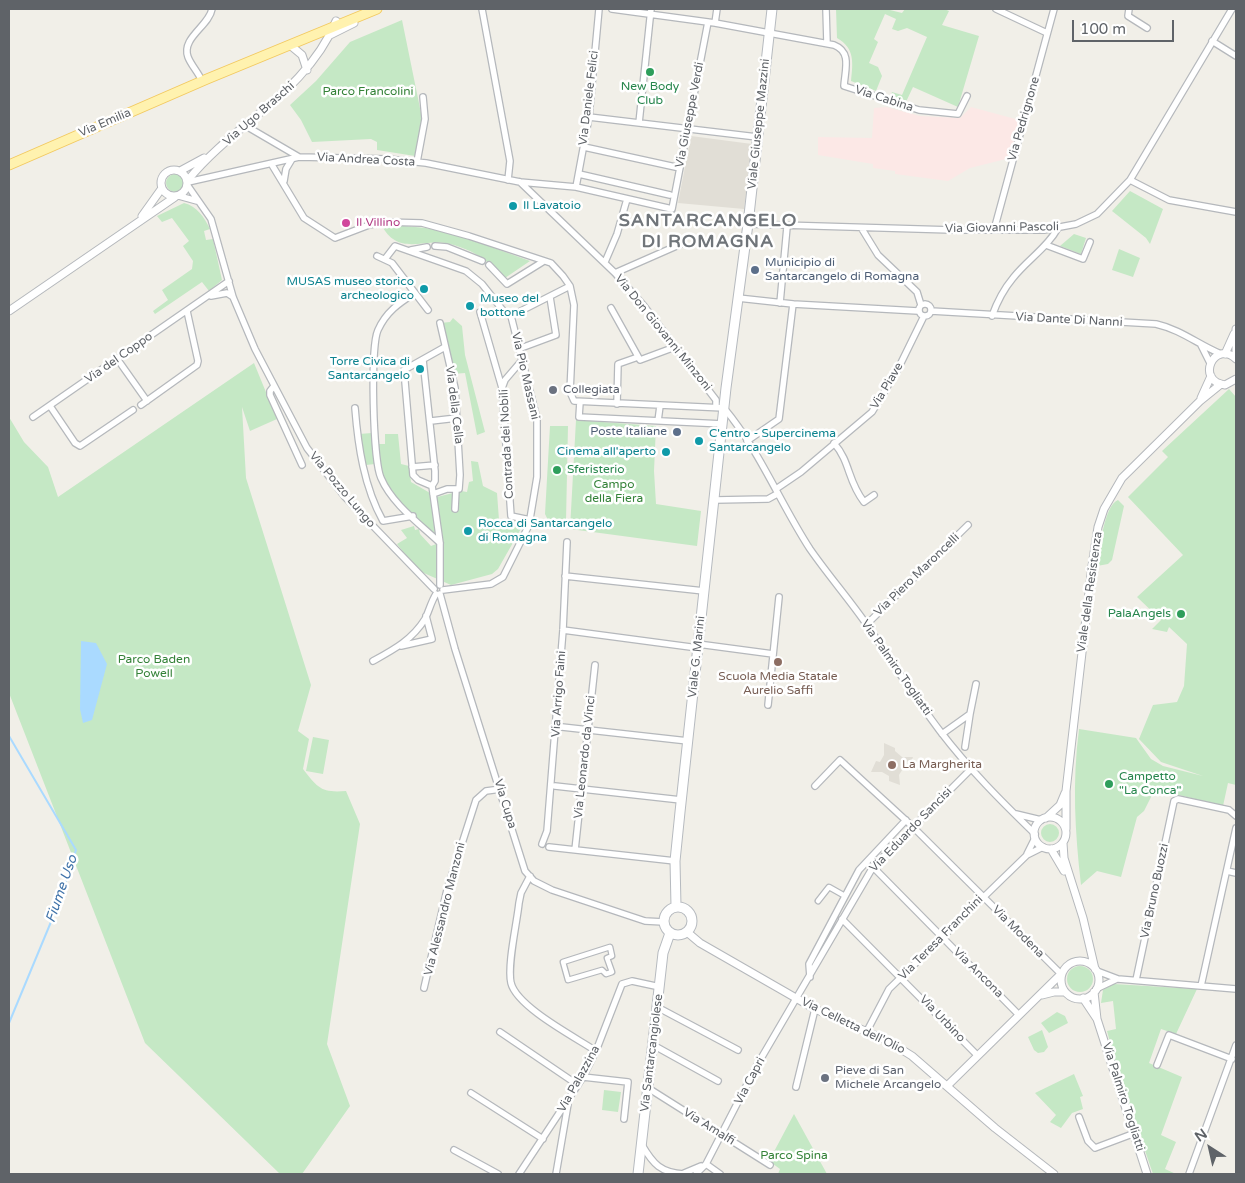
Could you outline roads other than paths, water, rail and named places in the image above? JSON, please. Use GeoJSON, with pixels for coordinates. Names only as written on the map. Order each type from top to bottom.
{"type":"FeatureCollection","features":[{"type":"Feature","properties":{"kind":"main road"},"geometry":{"type":"LineString","coordinates":[[333,28],[365,9]]}},
{"type":"Feature","properties":{"kind":"main road"},"geometry":{"type":"LineString","coordinates":[[290,45],[377,9]]}},
{"type":"Feature","properties":{"kind":"main road","name":"Viale Giuseppe Mazzini"},"geometry":{"type":"LineString","coordinates":[[720,407],[748,224],[772,9]]}},
{"type":"Feature","properties":{"kind":"main road","name":"Via Emilia"},"geometry":{"type":"LineString","coordinates":[[9,165],[290,45]]}},
{"type":"Feature","properties":{"kind":"main road","name":"Viale G. Marini"},"geometry":{"type":"LineString","coordinates":[[676,906],[675,861],[723,424],[720,407]]}},
{"type":"Feature","properties":{"kind":"main road"},"geometry":{"type":"LineString","coordinates":[[676,906],[685,908],[691,915],[692,924],[687,932],[679,935],[670,933],[664,922],[665,914],[676,906]]}},
{"type":"Feature","properties":{"kind":"main road","name":"Via Santarcangiolese"},"geometry":{"type":"LineString","coordinates":[[638,1174],[663,953],[670,933]]}},
{"type":"Feature","properties":{"kind":"street"},"geometry":{"type":"LineString","coordinates":[[202,81],[187,56],[187,47],[190,39],[210,18],[212,9]]}},
{"type":"Feature","properties":{"kind":"street"},"geometry":{"type":"LineString","coordinates":[[482,9],[510,161],[508,180]]}},
{"type":"Feature","properties":{"kind":"street","name":"Via Daniele Felici"},"geometry":{"type":"LineString","coordinates":[[576,187],[589,117],[599,9]]}},
{"type":"Feature","properties":{"kind":"street","name":"Via Cabina"},"geometry":{"type":"LineString","coordinates":[[612,9],[650,11],[827,43],[839,47],[846,55],[844,86],[919,110],[948,115],[958,114],[967,96]]}},
{"type":"Feature","properties":{"kind":"street"},"geometry":{"type":"LineString","coordinates":[[715,23],[717,9]]}},
{"type":"Feature","properties":{"kind":"street"},"geometry":{"type":"LineString","coordinates":[[826,9],[827,43]]}},
{"type":"Feature","properties":{"kind":"street"},"geometry":{"type":"LineString","coordinates":[[996,9],[1047,34]]}},
{"type":"Feature","properties":{"kind":"street","name":"Via Pedrignone"},"geometry":{"type":"LineString","coordinates":[[994,230],[1054,9]]}},
{"type":"Feature","properties":{"kind":"street"},"geometry":{"type":"LineString","coordinates":[[1129,9],[1128,16],[1148,28]]}},
{"type":"Feature","properties":{"kind":"street","name":"Via Giovanni Pascoli"},"geometry":{"type":"LineString","coordinates":[[748,224],[862,229],[994,230],[1058,228],[1076,224],[1097,214],[1120,193],[1130,180],[1232,9]]}},
{"type":"Feature","properties":{"kind":"street"},"geometry":{"type":"LineString","coordinates":[[639,123],[650,11]]}},
{"type":"Feature","properties":{"kind":"street","name":"Via Giuseppe Verdi"},"geometry":{"type":"LineString","coordinates":[[672,209],[708,22]]}},
{"type":"Feature","properties":{"kind":"street","name":"Via Ugo Braschi"},"geometry":{"type":"LineString","coordinates":[[180,171],[209,156],[246,126],[307,70],[333,28]]}},
{"type":"Feature","properties":{"kind":"street"},"geometry":{"type":"LineString","coordinates":[[1212,41],[1236,56]]}},
{"type":"Feature","properties":{"kind":"street"},"geometry":{"type":"LineString","coordinates":[[290,45],[302,55],[307,70]]}},
{"type":"Feature","properties":{"kind":"street"},"geometry":{"type":"LineString","coordinates":[[417,162],[425,119],[423,97]]}},
{"type":"Feature","properties":{"kind":"street"},"geometry":{"type":"LineString","coordinates":[[589,117],[757,137]]}},
{"type":"Feature","properties":{"kind":"street"},"geometry":{"type":"LineString","coordinates":[[246,126],[299,157]]}},
{"type":"Feature","properties":{"kind":"street"},"geometry":{"type":"LineString","coordinates":[[584,147],[680,168]]}},
{"type":"Feature","properties":{"kind":"street","name":"Via Ugo Braschi"},"geometry":{"type":"LineString","coordinates":[[188,183],[209,156]]}},
{"type":"Feature","properties":{"kind":"street","name":"Via Andrea Costa"},"geometry":{"type":"LineString","coordinates":[[188,183],[299,157],[387,158],[520,182],[576,187],[672,209]]}},
{"type":"Feature","properties":{"kind":"street"},"geometry":{"type":"LineString","coordinates":[[284,181],[286,169],[292,159]]}},
{"type":"Feature","properties":{"kind":"street"},"geometry":{"type":"LineString","coordinates":[[272,164],[284,181],[304,218],[335,238],[369,225],[384,222],[422,223],[469,236],[551,263],[570,286],[574,312],[570,392],[577,402],[579,417],[723,424]]}},
{"type":"Feature","properties":{"kind":"street"},"geometry":{"type":"LineString","coordinates":[[9,312],[139,220],[177,196],[188,183],[180,171],[167,172],[162,179],[162,188],[139,220]]}},
{"type":"Feature","properties":{"kind":"street"},"geometry":{"type":"LineString","coordinates":[[579,174],[670,195]]}},
{"type":"Feature","properties":{"kind":"street"},"geometry":{"type":"LineString","coordinates":[[1130,180],[1169,200],[1236,212]]}},
{"type":"Feature","properties":{"kind":"street","name":"Via Don Giovanni Minzoni"},"geometry":{"type":"LineString","coordinates":[[520,182],[615,273],[675,346],[747,441]]}},
{"type":"Feature","properties":{"kind":"street","name":"Via Pozzo Lungo"},"geometry":{"type":"LineString","coordinates":[[188,183],[197,201],[215,227],[233,297],[255,349],[318,464],[400,557],[438,590]]}},
{"type":"Feature","properties":{"kind":"street"},"geometry":{"type":"LineString","coordinates":[[162,188],[167,194],[197,201]]}},
{"type":"Feature","properties":{"kind":"street"},"geometry":{"type":"LineString","coordinates":[[604,262],[617,234],[627,199]]}},
{"type":"Feature","properties":{"kind":"street"},"geometry":{"type":"LineString","coordinates":[[780,303],[787,227]]}},
{"type":"Feature","properties":{"kind":"street"},"geometry":{"type":"LineString","coordinates":[[992,316],[999,298],[1012,278],[1046,246],[1058,228]]}},
{"type":"Feature","properties":{"kind":"street"},"geometry":{"type":"LineString","coordinates":[[862,229],[878,255],[917,292],[920,308],[924,316],[931,311]]}},
{"type":"Feature","properties":{"kind":"street"},"geometry":{"type":"LineString","coordinates":[[1046,246],[1083,259],[1090,242]]}},
{"type":"Feature","properties":{"kind":"street"},"geometry":{"type":"LineString","coordinates":[[615,273],[681,244]]}},
{"type":"Feature","properties":{"kind":"street"},"geometry":{"type":"LineString","coordinates":[[385,259],[395,246],[452,264],[475,277],[505,313],[511,316],[570,286]]}},
{"type":"Feature","properties":{"kind":"street"},"geometry":{"type":"LineString","coordinates":[[435,246],[447,247],[482,261]]}},
{"type":"Feature","properties":{"kind":"street"},"geometry":{"type":"LineString","coordinates":[[411,250],[427,247]]}},
{"type":"Feature","properties":{"kind":"street"},"geometry":{"type":"LineString","coordinates":[[377,256],[392,263],[428,310]]}},
{"type":"Feature","properties":{"kind":"street"},"geometry":{"type":"LineString","coordinates":[[490,266],[507,284],[544,261]]}},
{"type":"Feature","properties":{"kind":"street","name":"Via del Coppo"},"geometry":{"type":"LineString","coordinates":[[34,417],[229,281]]}},
{"type":"Feature","properties":{"kind":"street"},"geometry":{"type":"LineString","coordinates":[[415,292],[384,316],[376,332],[373,398],[375,444],[380,476],[388,492],[440,543]]}},
{"type":"Feature","properties":{"kind":"street","name":"Via del Coppo"},"geometry":{"type":"LineString","coordinates":[[204,298],[227,293],[233,297]]}},
{"type":"Feature","properties":{"kind":"street"},"geometry":{"type":"LineString","coordinates":[[521,348],[556,335],[550,297]]}},
{"type":"Feature","properties":{"kind":"street","name":"Via Dante Di Nanni"},"geometry":{"type":"LineString","coordinates":[[738,298],[793,304],[920,308],[929,305],[931,311],[1156,324],[1183,332],[1201,345],[1223,354]]}},
{"type":"Feature","properties":{"kind":"street"},"geometry":{"type":"LineString","coordinates":[[747,441],[779,419],[793,304]]}},
{"type":"Feature","properties":{"kind":"street"},"geometry":{"type":"LineString","coordinates":[[611,308],[640,360],[675,346]]}},
{"type":"Feature","properties":{"kind":"street"},"geometry":{"type":"LineString","coordinates":[[141,405],[197,365],[198,361],[186,311]]}},
{"type":"Feature","properties":{"kind":"street"},"geometry":{"type":"LineString","coordinates":[[480,312],[502,388]]}},
{"type":"Feature","properties":{"kind":"street","name":"Via Pio Massani"},"geometry":{"type":"LineString","coordinates":[[438,590],[490,584],[503,577],[530,520],[537,477],[537,419],[521,348],[511,316]]}},
{"type":"Feature","properties":{"kind":"street","name":"Via Piave"},"geometry":{"type":"LineString","coordinates":[[715,500],[768,500],[776,491],[872,412],[898,369],[924,316]]}},
{"type":"Feature","properties":{"kind":"street","name":"Via della Cella"},"geometry":{"type":"LineString","coordinates":[[440,323],[455,388],[457,418],[457,489],[455,509]]}},
{"type":"Feature","properties":{"kind":"street"},"geometry":{"type":"LineString","coordinates":[[1223,354],[1236,358],[1236,329],[1223,354],[1210,363],[1211,376],[1221,384],[1233,386],[1236,379]]}},
{"type":"Feature","properties":{"kind":"street","name":"Via Dante Di Nanni"},"geometry":{"type":"LineString","coordinates":[[1201,345],[1210,363]]}},
{"type":"Feature","properties":{"kind":"street"},"geometry":{"type":"LineString","coordinates":[[432,486],[418,480],[413,475],[404,370],[446,347]]}},
{"type":"Feature","properties":{"kind":"street"},"geometry":{"type":"LineString","coordinates":[[617,404],[618,364],[638,357]]}},
{"type":"Feature","properties":{"kind":"street","name":"Contrada dei Nobili"},"geometry":{"type":"LineString","coordinates":[[523,359],[505,380],[502,388],[511,516],[530,520]]}},
{"type":"Feature","properties":{"kind":"street"},"geometry":{"type":"LineString","coordinates":[[118,360],[147,401]]}},
{"type":"Feature","properties":{"kind":"street"},"geometry":{"type":"LineString","coordinates":[[373,661],[400,646],[411,636],[426,616],[438,590],[440,543],[432,494],[432,486],[435,481],[435,465],[423,360]]}},
{"type":"Feature","properties":{"kind":"street","name":"Viale della Resistenza"},"geometry":{"type":"LineString","coordinates":[[1200,401],[1211,376]]}},
{"type":"Feature","properties":{"kind":"street","name":"Viale della Resistenza"},"geometry":{"type":"LineString","coordinates":[[1063,843],[1066,828],[1066,791],[1095,546],[1104,510],[1122,478],[1200,401],[1221,384]]}},
{"type":"Feature","properties":{"kind":"street","name":"Via Pozzo Lungo"},"geometry":{"type":"LineString","coordinates":[[274,386],[270,390],[270,396],[302,465]]}},
{"type":"Feature","properties":{"kind":"street"},"geometry":{"type":"LineString","coordinates":[[577,402],[720,407]]}},
{"type":"Feature","properties":{"kind":"street"},"geometry":{"type":"LineString","coordinates":[[50,406],[75,443],[80,446],[133,410]]}},
{"type":"Feature","properties":{"kind":"street"},"geometry":{"type":"LineString","coordinates":[[658,421],[660,406]]}},
{"type":"Feature","properties":{"kind":"street"},"geometry":{"type":"LineString","coordinates":[[355,408],[360,448],[375,507],[383,520],[413,516]]}},
{"type":"Feature","properties":{"kind":"street"},"geometry":{"type":"LineString","coordinates":[[431,421],[457,418]]}},
{"type":"Feature","properties":{"kind":"street","name":"Via Palmiro Togliatti"},"geometry":{"type":"LineString","coordinates":[[747,441],[811,550],[942,734],[971,769],[1035,836]]}},
{"type":"Feature","properties":{"kind":"street"},"geometry":{"type":"LineString","coordinates":[[834,443],[845,456],[851,484],[857,493],[864,502],[874,495]]}},
{"type":"Feature","properties":{"kind":"street"},"geometry":{"type":"LineString","coordinates":[[412,467],[435,465]]}},
{"type":"Feature","properties":{"kind":"street"},"geometry":{"type":"LineString","coordinates":[[432,494],[447,489],[457,489]]}},
{"type":"Feature","properties":{"kind":"street","name":"Via Piero Maroncelli"},"geometry":{"type":"LineString","coordinates":[[866,625],[968,525]]}},
{"type":"Feature","properties":{"kind":"street","name":"Via Arrigo Faini"},"geometry":{"type":"LineString","coordinates":[[567,542],[564,630],[546,846],[575,850]]}},
{"type":"Feature","properties":{"kind":"street"},"geometry":{"type":"LineString","coordinates":[[565,576],[704,591]]}},
{"type":"Feature","properties":{"kind":"street","name":"Via Cupa"},"geometry":{"type":"LineString","coordinates":[[438,590],[525,871],[530,876]]}},
{"type":"Feature","properties":{"kind":"street"},"geometry":{"type":"LineString","coordinates":[[768,705],[779,597]]}},
{"type":"Feature","properties":{"kind":"street"},"geometry":{"type":"LineString","coordinates":[[400,646],[432,639],[426,616]]}},
{"type":"Feature","properties":{"kind":"street"},"geometry":{"type":"LineString","coordinates":[[564,630],[772,654]]}},
{"type":"Feature","properties":{"kind":"street","name":"Via Leonardo da Vinci"},"geometry":{"type":"LineString","coordinates":[[575,850],[595,665]]}},
{"type":"Feature","properties":{"kind":"street"},"geometry":{"type":"LineString","coordinates":[[966,747],[976,684]]}},
{"type":"Feature","properties":{"kind":"street"},"geometry":{"type":"LineString","coordinates":[[942,734],[970,714]]}},
{"type":"Feature","properties":{"kind":"street"},"geometry":{"type":"LineString","coordinates":[[562,727],[688,741]]}},
{"type":"Feature","properties":{"kind":"street","name":"Via Modena"},"geometry":{"type":"LineString","coordinates":[[815,786],[840,760],[906,820],[1062,974]]}},
{"type":"Feature","properties":{"kind":"street","name":"Via Eduardo Sancisi"},"geometry":{"type":"LineString","coordinates":[[796,998],[810,977],[872,867],[971,769]]}},
{"type":"Feature","properties":{"kind":"street"},"geometry":{"type":"LineString","coordinates":[[555,786],[681,800]]}},
{"type":"Feature","properties":{"kind":"street","name":"Via Alessandro Manzoni"},"geometry":{"type":"LineString","coordinates":[[424,988],[447,890],[476,800],[486,791],[501,789]]}},
{"type":"Feature","properties":{"kind":"street","name":"Viale della Resistenza"},"geometry":{"type":"LineString","coordinates":[[1035,836],[1043,819],[1060,806],[1066,791]]}},
{"type":"Feature","properties":{"kind":"street","name":"Via Bruno Buozzi"},"geometry":{"type":"LineString","coordinates":[[1136,980],[1174,802],[1178,799],[1229,810],[1236,815]]}},
{"type":"Feature","properties":{"kind":"street"},"geometry":{"type":"LineString","coordinates":[[1012,812],[1043,819],[1060,820],[1066,828]]}},
{"type":"Feature","properties":{"kind":"street"},"geometry":{"type":"LineString","coordinates":[[810,977],[809,964],[861,868],[906,820]]}},
{"type":"Feature","properties":{"kind":"street"},"geometry":{"type":"LineString","coordinates":[[1201,986],[1236,828]]}},
{"type":"Feature","properties":{"kind":"street"},"geometry":{"type":"LineString","coordinates":[[1027,855],[1035,836],[1047,848]]}},
{"type":"Feature","properties":{"kind":"street"},"geometry":{"type":"LineString","coordinates":[[1027,855],[1063,843]]}},
{"type":"Feature","properties":{"kind":"street","name":"Via Palmiro Togliatti"},"geometry":{"type":"LineString","coordinates":[[1063,843],[1070,880],[1083,918],[1096,970],[1098,983],[1095,990],[1098,1019],[1148,1174]]}},
{"type":"Feature","properties":{"kind":"street","name":"Via Palmiro Togliatti"},"geometry":{"type":"LineString","coordinates":[[1047,848],[1070,880]]}},
{"type":"Feature","properties":{"kind":"street"},"geometry":{"type":"LineString","coordinates":[[575,850],[675,861]]}},
{"type":"Feature","properties":{"kind":"street","name":"Via Teresa Franchini"},"geometry":{"type":"LineString","coordinates":[[867,1031],[889,989],[1027,855]]}},
{"type":"Feature","properties":{"kind":"street","name":"Via Ancona"},"geometry":{"type":"LineString","coordinates":[[872,867],[1019,1016]]}},
{"type":"Feature","properties":{"kind":"street"},"geometry":{"type":"LineString","coordinates":[[1227,871],[1236,873]]}},
{"type":"Feature","properties":{"kind":"street"},"geometry":{"type":"LineString","coordinates":[[596,1051],[568,1032],[547,1022],[516,994],[513,988],[510,975],[521,893],[530,876],[541,886],[552,890],[645,921],[664,922]]}},
{"type":"Feature","properties":{"kind":"street"},"geometry":{"type":"LineString","coordinates":[[818,901],[829,887],[854,898]]}},
{"type":"Feature","properties":{"kind":"street","name":"Via Urbino"},"geometry":{"type":"LineString","coordinates":[[842,919],[977,1055]]}},
{"type":"Feature","properties":{"kind":"street","name":"Via Celletta dell'Olio"},"geometry":{"type":"LineString","coordinates":[[687,932],[700,943],[815,1009],[888,1041],[912,1056],[995,1128],[1054,1174]]}},
{"type":"Feature","properties":{"kind":"street"},"geometry":{"type":"LineString","coordinates":[[947,1086],[1062,974],[1068,965],[1084,955],[1089,945]]}},
{"type":"Feature","properties":{"kind":"street"},"geometry":{"type":"LineString","coordinates":[[610,947],[612,956],[607,958],[612,972],[606,974],[602,970],[568,980],[563,962],[610,947]]}},
{"type":"Feature","properties":{"kind":"street"},"geometry":{"type":"LineString","coordinates":[[1077,961],[1087,962],[1096,970],[1118,979],[1236,988]]}},
{"type":"Feature","properties":{"kind":"street"},"geometry":{"type":"LineString","coordinates":[[1062,974],[1061,984],[1065,992],[1073,998],[1083,998],[1118,979]]}},
{"type":"Feature","properties":{"kind":"street","name":"Via Palazzina"},"geometry":{"type":"LineString","coordinates":[[519,1174],[583,1077],[596,1051],[622,984],[632,981],[660,987]]}},
{"type":"Feature","properties":{"kind":"street"},"geometry":{"type":"LineString","coordinates":[[1037,998],[1047,993],[1065,992]]}},
{"type":"Feature","properties":{"kind":"street","name":"Via Capri"},"geometry":{"type":"LineString","coordinates":[[696,1174],[706,1162],[721,1136],[756,1067],[796,998]]}},
{"type":"Feature","properties":{"kind":"street","name":"Via Palmiro Togliatti"},"geometry":{"type":"LineString","coordinates":[[1083,998],[1098,1019]]}},
{"type":"Feature","properties":{"kind":"street"},"geometry":{"type":"LineString","coordinates":[[657,1008],[738,1050]]}},
{"type":"Feature","properties":{"kind":"street"},"geometry":{"type":"LineString","coordinates":[[796,1087],[815,1009]]}},
{"type":"Feature","properties":{"kind":"street"},"geometry":{"type":"LineString","coordinates":[[500,1032],[578,1085]]}},
{"type":"Feature","properties":{"kind":"street"},"geometry":{"type":"LineString","coordinates":[[1157,1065],[1169,1035],[1232,1058]]}},
{"type":"Feature","properties":{"kind":"street"},"geometry":{"type":"LineString","coordinates":[[653,1045],[718,1081]]}},
{"type":"Feature","properties":{"kind":"street"},"geometry":{"type":"LineString","coordinates":[[1189,1174],[1236,1045]]}},
{"type":"Feature","properties":{"kind":"street"},"geometry":{"type":"LineString","coordinates":[[583,1077],[628,1082],[624,1119]]}},
{"type":"Feature","properties":{"kind":"street","name":"Via Amalfi"},"geometry":{"type":"LineString","coordinates":[[648,1088],[770,1166]]}},
{"type":"Feature","properties":{"kind":"street"},"geometry":{"type":"LineString","coordinates":[[471,1093],[542,1139]]}},
{"type":"Feature","properties":{"kind":"street"},"geometry":{"type":"LineString","coordinates":[[556,1174],[568,1102]]}},
{"type":"Feature","properties":{"kind":"street"},"geometry":{"type":"LineString","coordinates":[[1079,1117],[1088,1141],[1095,1148],[1135,1133]]}},
{"type":"Feature","properties":{"kind":"street"},"geometry":{"type":"LineString","coordinates":[[642,1145],[650,1160],[661,1170],[683,1174],[706,1162],[720,1174]]}},
{"type":"Feature","properties":{"kind":"street"},"geometry":{"type":"LineString","coordinates":[[454,1150],[498,1174]]}},
{"type":"Feature","properties":{"kind":"water"},"geometry":{"type":"Polygon","coordinates":[[[81,641],[96,643],[107,664],[92,720],[83,723],[80,709],[81,641]]]}},
{"type":"Feature","properties":{"kind":"waterway","name":"Fiume Uso"},"geometry":{"type":"LineString","coordinates":[[9,736],[76,850],[58,905],[9,1023]]}},
{"type":"Feature","properties":{"kind":"place","name":"New Body Club"},"geometry":{"type":"Point","coordinates":[650,72]}},
{"type":"Feature","properties":{"kind":"place","name":"Il Lavatoio"},"geometry":{"type":"Point","coordinates":[513,206]}},
{"type":"Feature","properties":{"kind":"place","name":"Il Villino"},"geometry":{"type":"Point","coordinates":[346,223]}},
{"type":"Feature","properties":{"kind":"place","name":"Municipio di Santarcangelo di Romagna"},"geometry":{"type":"Point","coordinates":[755,270]}},
{"type":"Feature","properties":{"kind":"place","name":"MUSAS museo storico archeologico"},"geometry":{"type":"Point","coordinates":[424,289]}},
{"type":"Feature","properties":{"kind":"place","name":"Museo del bottone"},"geometry":{"type":"Point","coordinates":[470,306]}},
{"type":"Feature","properties":{"kind":"place","name":"Torre Civica di Santarcangelo"},"geometry":{"type":"Point","coordinates":[420,369]}},
{"type":"Feature","properties":{"kind":"place","name":"Collegiata"},"geometry":{"type":"Point","coordinates":[553,390]}},
{"type":"Feature","properties":{"kind":"place","name":"Poste Italiane"},"geometry":{"type":"Point","coordinates":[677,432]}},
{"type":"Feature","properties":{"kind":"place","name":"C'entro - Supercinema Santarcangelo"},"geometry":{"type":"Point","coordinates":[699,441]}},
{"type":"Feature","properties":{"kind":"place","name":"Cinema all'aperto"},"geometry":{"type":"Point","coordinates":[666,452]}},
{"type":"Feature","properties":{"kind":"place","name":"Sferisterio"},"geometry":{"type":"Point","coordinates":[557,470]}},
{"type":"Feature","properties":{"kind":"place","name":"Rocca di Santarcangelo di Romagna"},"geometry":{"type":"Point","coordinates":[468,531]}},
{"type":"Feature","properties":{"kind":"place","name":"PalaAngels"},"geometry":{"type":"Point","coordinates":[1181,614]}},
{"type":"Feature","properties":{"kind":"place","name":"Scuola Media Statale Aurelio Saffi"},"geometry":{"type":"Point","coordinates":[778,662]}},
{"type":"Feature","properties":{"kind":"place","name":"La Margherita"},"geometry":{"type":"Point","coordinates":[892,765]}},
{"type":"Feature","properties":{"kind":"place","name":"Campetto \"La Conca\""},"geometry":{"type":"Point","coordinates":[1109,784]}},
{"type":"Feature","properties":{"kind":"place","name":"Pieve di San Michele Arcangelo"},"geometry":{"type":"Point","coordinates":[825,1078]}},
{"type":"Feature","properties":{"kind":"district","name":"SANTARCANGELO DI ROMAGNA"},"geometry":{"type":"Point","coordinates":[708,231]}},
{"type":"Feature","properties":{"kind":"park label","name":"Parco Francolini"},"geometry":{"type":"Point","coordinates":[368,92]}},
{"type":"Feature","properties":{"kind":"park label","name":"Campo della Fiera"},"geometry":{"type":"Point","coordinates":[614,492]}},
{"type":"Feature","properties":{"kind":"park label","name":"Parco Baden Powell"},"geometry":{"type":"Point","coordinates":[154,667]}},
{"type":"Feature","properties":{"kind":"park label","name":"Parco Spina"},"geometry":{"type":"Point","coordinates":[794,1156]}}]}
